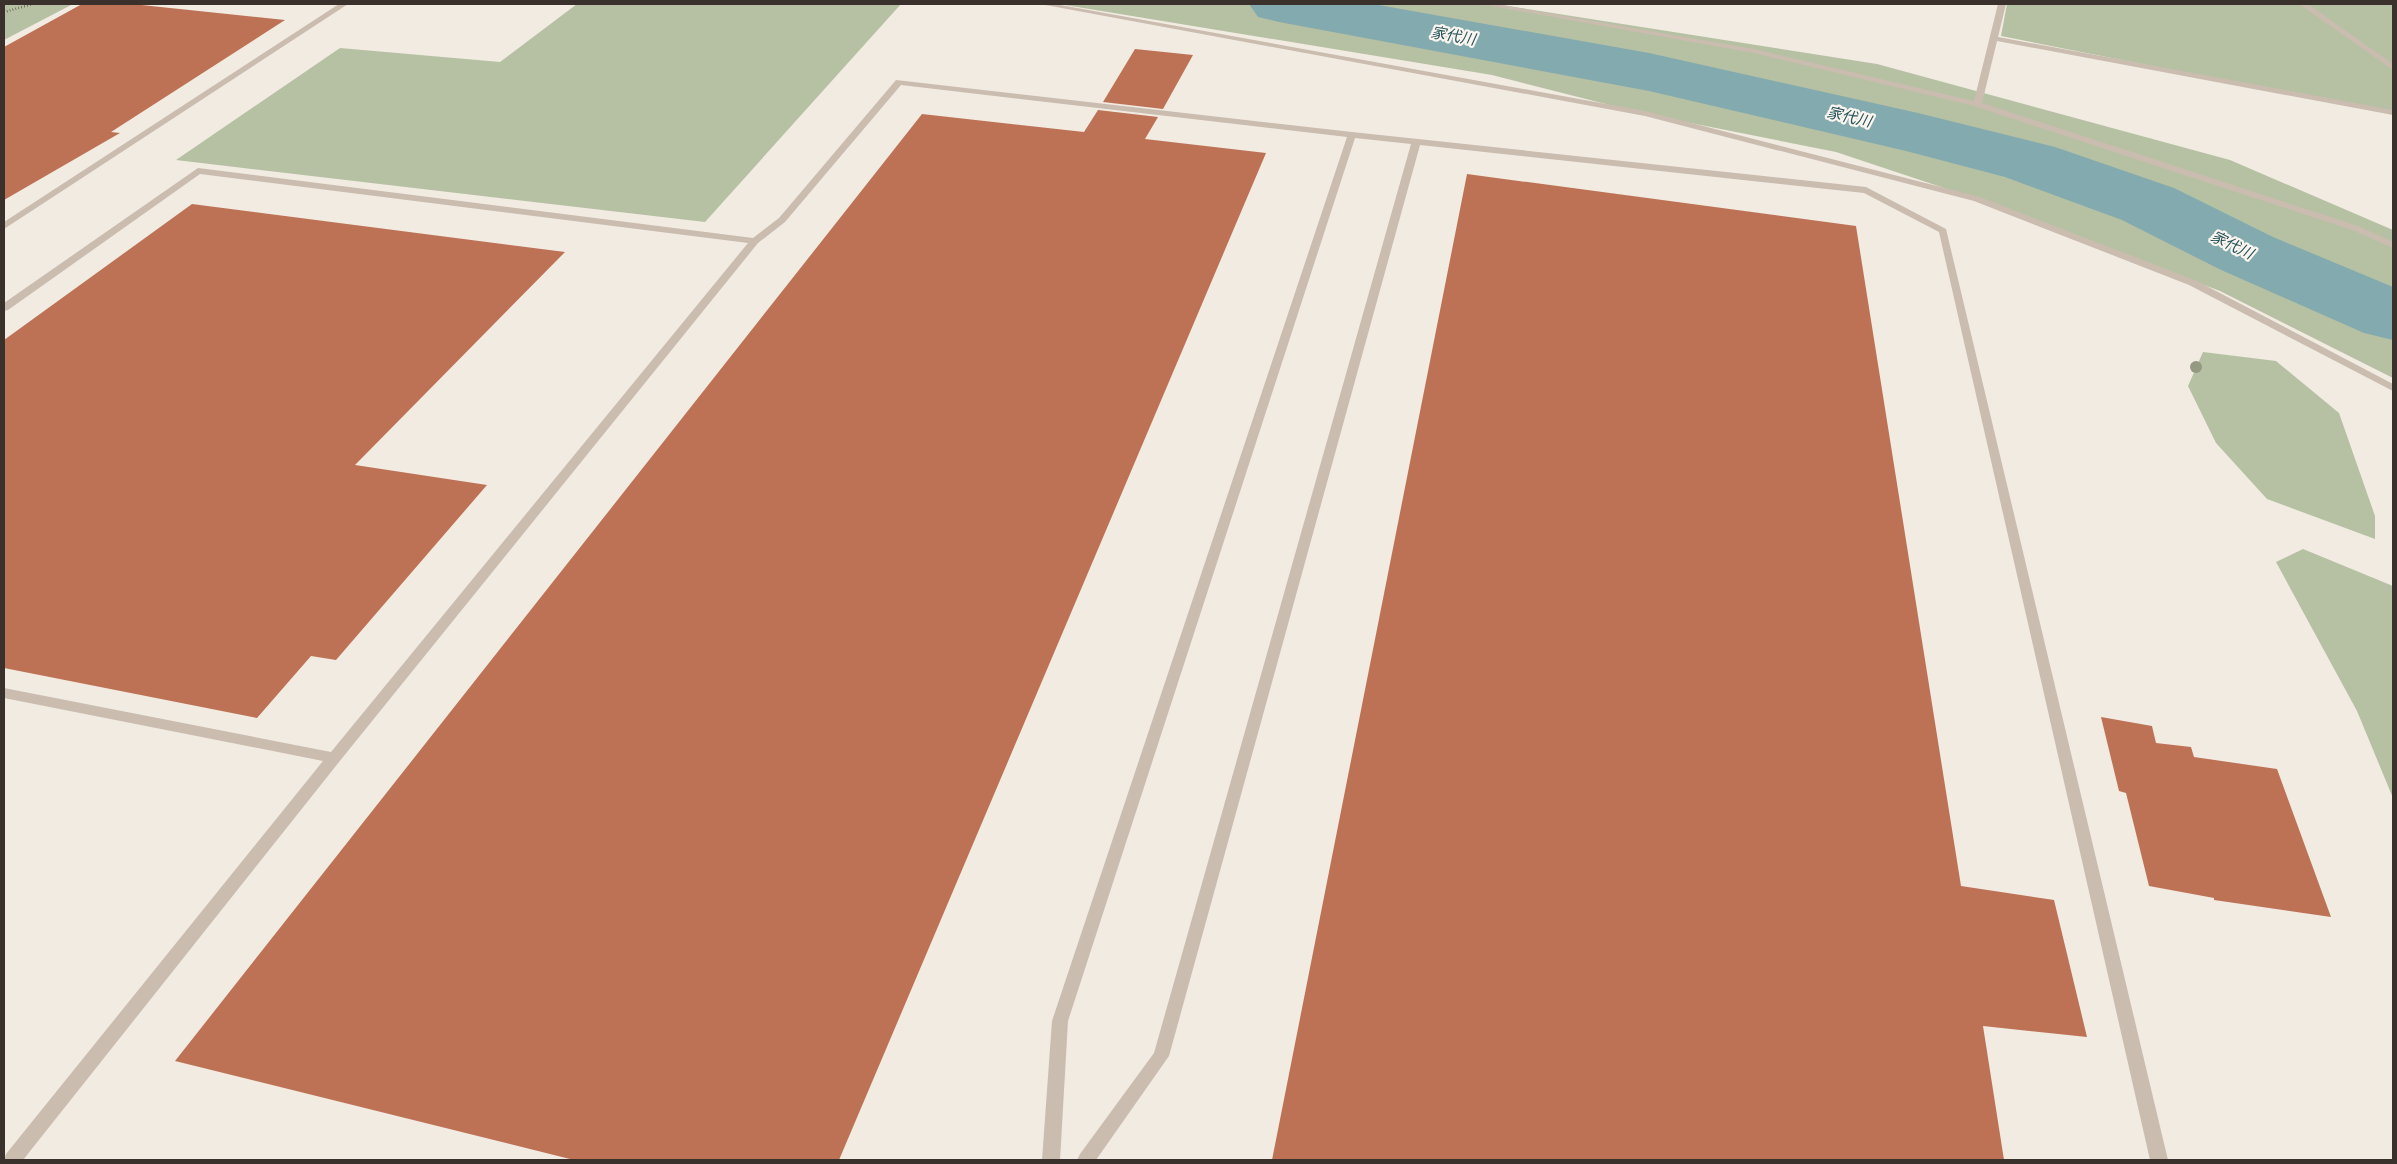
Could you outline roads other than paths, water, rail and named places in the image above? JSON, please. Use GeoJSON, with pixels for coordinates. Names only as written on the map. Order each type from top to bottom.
{"type":"FeatureCollection","features":[{"type":"Feature","properties":{"kind":"street"},"geometry":{"type":"LineString","coordinates":[[4,226],[344,4]]}},
{"type":"Feature","properties":{"kind":"street"},"geometry":{"type":"LineString","coordinates":[[1044,4],[1644,114],[1977,199],[2192,283],[2393,388]]}},
{"type":"Feature","properties":{"kind":"street"},"geometry":{"type":"LineString","coordinates":[[1484,4],[1754,51],[1977,104],[2355,228],[2393,245]]}},
{"type":"Feature","properties":{"kind":"street"},"geometry":{"type":"LineString","coordinates":[[1977,104],[2002,4]]}},
{"type":"Feature","properties":{"kind":"street"},"geometry":{"type":"LineString","coordinates":[[2302,4],[2393,68]]}},
{"type":"Feature","properties":{"kind":"street"},"geometry":{"type":"LineString","coordinates":[[1993,38],[2393,112]]}},
{"type":"Feature","properties":{"kind":"street"},"geometry":{"type":"LineString","coordinates":[[12,1160],[334,758],[755,241],[782,220],[899,82],[1352,135],[1866,190],[1943,231],[2159,1160]]}},
{"type":"Feature","properties":{"kind":"street"},"geometry":{"type":"LineString","coordinates":[[1051,1160],[1060,1021],[1352,135]]}},
{"type":"Feature","properties":{"kind":"street"},"geometry":{"type":"LineString","coordinates":[[1086,1160],[1161,1056],[1416,142]]}},
{"type":"Feature","properties":{"kind":"street"},"geometry":{"type":"LineString","coordinates":[[4,308],[198,171],[755,241]]}},
{"type":"Feature","properties":{"kind":"street"},"geometry":{"type":"LineString","coordinates":[[4,693],[334,758]]}},
{"type":"Feature","properties":{"kind":"waterway","name":"家代川"},"geometry":{"type":"LineString","coordinates":[[1279,4],[1649,72],[1918,133],[2030,162],[2148,204],[2246,253],[2393,316]]}},
{"type":"Feature","properties":{"kind":"railway"},"geometry":{"type":"LineString","coordinates":[[4,12],[33,4]]}}]}
